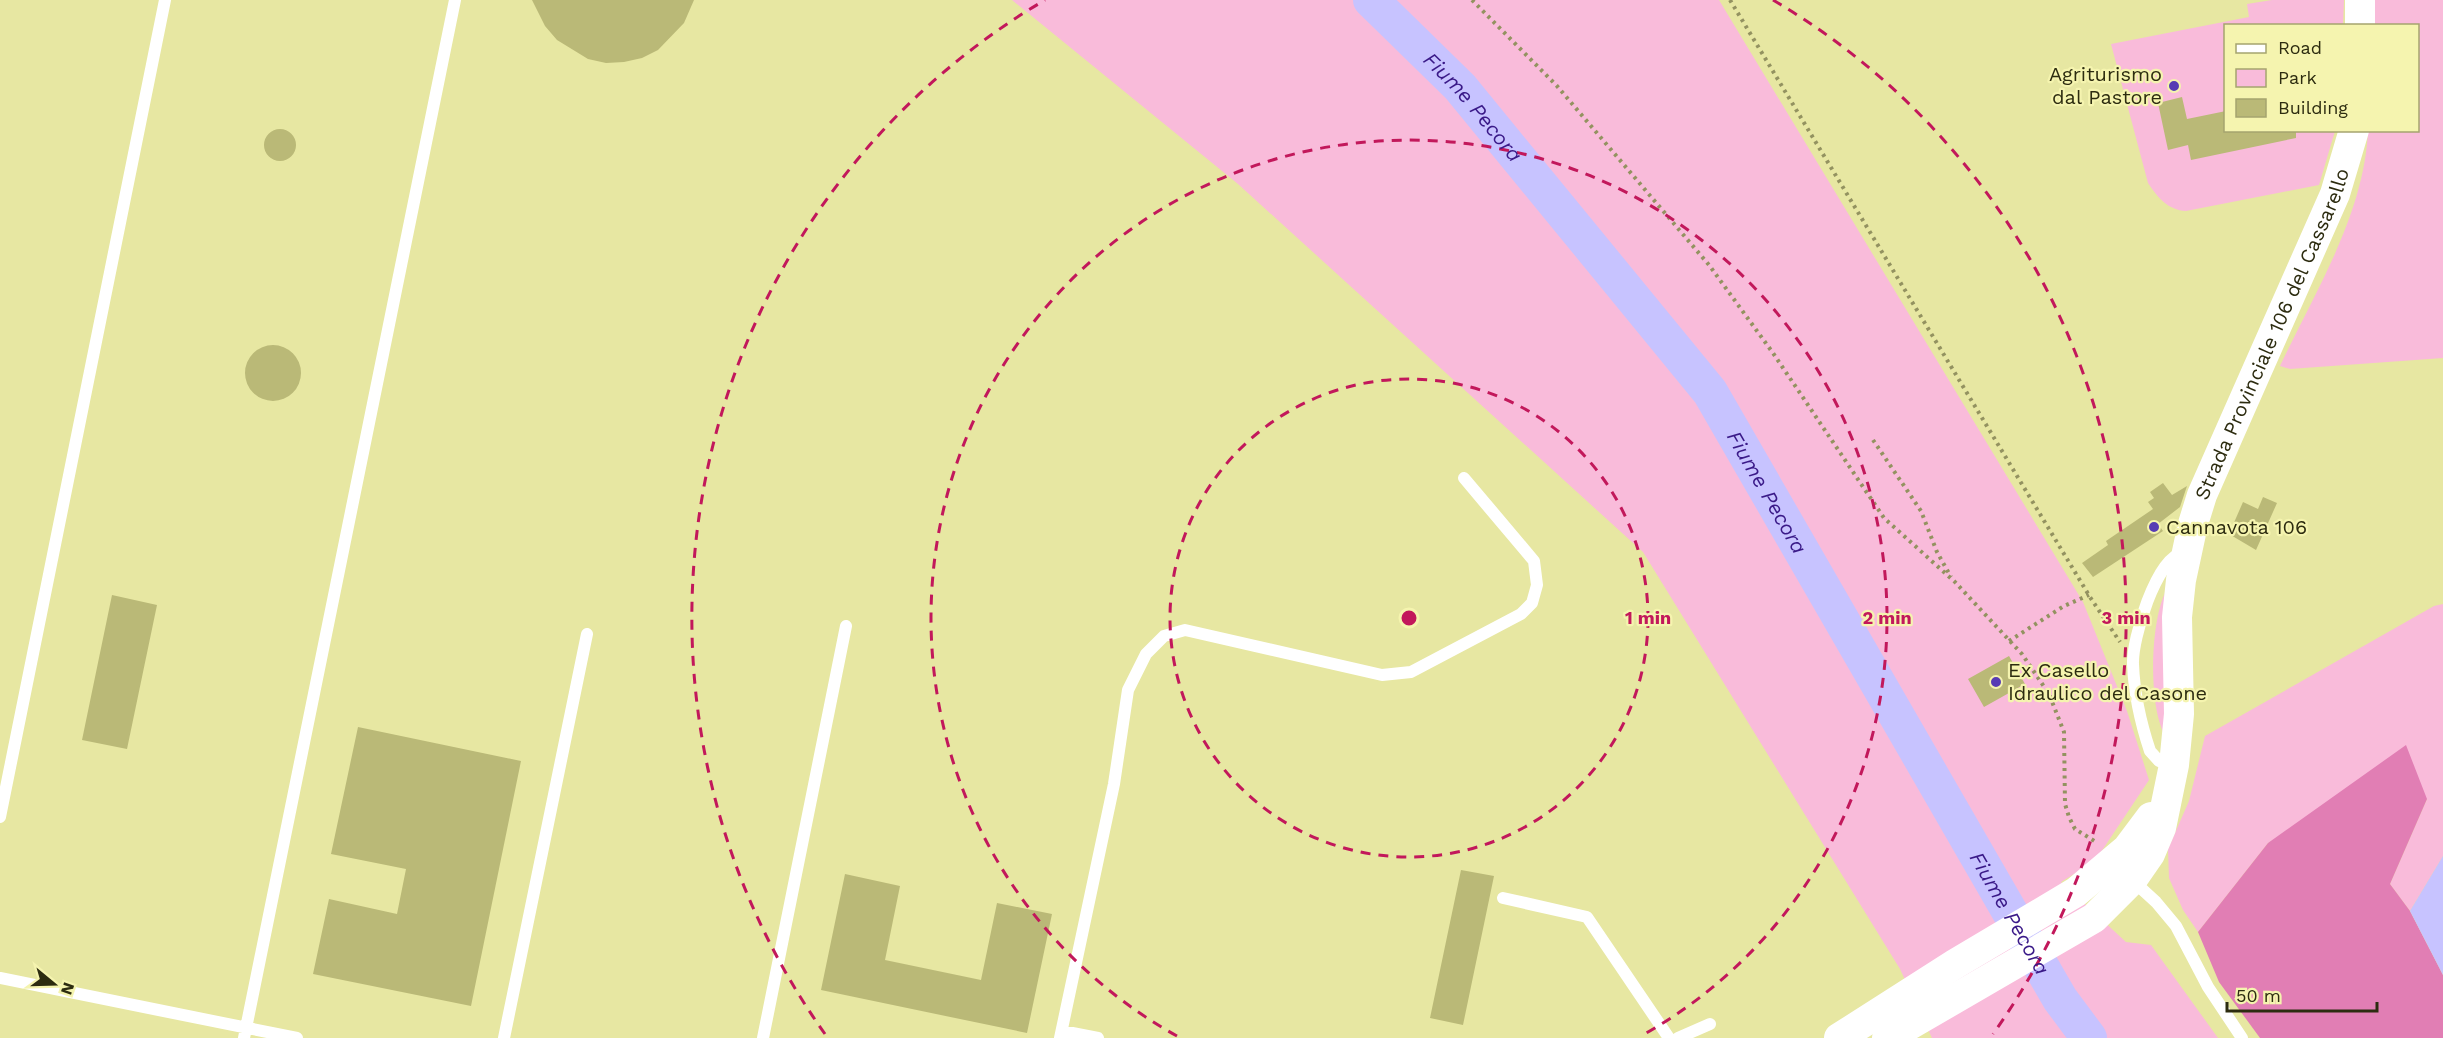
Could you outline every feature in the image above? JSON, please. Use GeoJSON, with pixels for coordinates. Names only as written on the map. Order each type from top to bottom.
{"type":"FeatureCollection","features":[{"type":"Feature","properties":{"kind":"street"},"geometry":{"type":"LineString","coordinates":[[2360,24],[2361,0]]}},
{"type":"Feature","properties":{"kind":"street","name":"Strada Provinciale 106 del Cassarello"},"geometry":{"type":"LineString","coordinates":[[1839,1038],[1955,964],[2076,892],[2116,861],[2147,823],[2171,777],[2179,714],[2177,617],[2186,552],[2202,495],[2335,194],[2353,132]]}},
{"type":"Feature","properties":{"kind":"street","name":"Strada Provinciale 106 del Cassarello"},"geometry":{"type":"LineString","coordinates":[[1887,1038],[2094,918],[2116,861]]}},
{"type":"Feature","properties":{"kind":"lane"},"geometry":{"type":"LineString","coordinates":[[0,817],[165,0]]}},
{"type":"Feature","properties":{"kind":"lane"},"geometry":{"type":"LineString","coordinates":[[245,1033],[455,0]]}},
{"type":"Feature","properties":{"kind":"lane"},"geometry":{"type":"LineString","coordinates":[[1098,1038],[1061,1034],[1114,784],[1128,690],[1146,654],[1164,636],[1185,630],[1382,675],[1411,672],[1521,614],[1532,603],[1538,585],[1534,561],[1464,478]]}},
{"type":"Feature","properties":{"kind":"lane"},"geometry":{"type":"LineString","coordinates":[[2171,777],[2150,751],[2133,663],[2134,650],[2151,594],[2160,573],[2175,554],[2186,552]]}},
{"type":"Feature","properties":{"kind":"lane"},"geometry":{"type":"LineString","coordinates":[[763,1038],[846,626]]}},
{"type":"Feature","properties":{"kind":"lane"},"geometry":{"type":"LineString","coordinates":[[504,1038],[587,634]]}},
{"type":"Feature","properties":{"kind":"lane"},"geometry":{"type":"LineString","coordinates":[[2116,861],[2176,926],[2208,987],[2242,1038]]}},
{"type":"Feature","properties":{"kind":"lane"},"geometry":{"type":"LineString","coordinates":[[1503,898],[1587,917],[1669,1038]]}},
{"type":"Feature","properties":{"kind":"lane"},"geometry":{"type":"LineString","coordinates":[[0,978],[245,1033],[297,1038]]}},
{"type":"Feature","properties":{"kind":"lane"},"geometry":{"type":"LineString","coordinates":[[1678,1038],[1710,1024]]}},
{"type":"Feature","properties":{"kind":"path"},"geometry":{"type":"LineString","coordinates":[[1472,0],[1557,86],[1709,265],[1773,353],[1884,518],[1955,582],[2009,641],[2049,694],[2064,732],[2065,804],[2069,817],[2075,829],[2116,861]]}},
{"type":"Feature","properties":{"kind":"path"},"geometry":{"type":"LineString","coordinates":[[1730,0],[2088,595],[2122,644],[2134,650]]}},
{"type":"Feature","properties":{"kind":"path"},"geometry":{"type":"LineString","coordinates":[[1873,440],[1921,511],[1937,552],[1955,582]]}},
{"type":"Feature","properties":{"kind":"path"},"geometry":{"type":"LineString","coordinates":[[2009,641],[2064,606],[2088,595]]}},
{"type":"Feature","properties":{"kind":"green space"},"geometry":{"type":"Polygon","coordinates":[[[1012,0],[1719,0],[2083,602],[2127,711],[2149,780],[2095,861],[2061,882],[2126,942],[2151,945],[2218,1038],[1932,1038],[1900,969],[1643,552],[1238,184],[1012,0]]]}},
{"type":"Feature","properties":{"kind":"green space","name":"Agriturismo dal Pastore"},"geometry":{"type":"Polygon","coordinates":[[[2272,0],[2344,0],[2343,24],[2224,24],[2224,132],[2335,132],[2319,185],[2186,211],[2174,208],[2160,198],[2148,183],[2111,44],[2249,17],[2247,4],[2272,0]]]}},
{"type":"Feature","properties":{"kind":"green space"},"geometry":{"type":"Polygon","coordinates":[[[2375,0],[2443,0],[2443,358],[2290,369],[2280,366],[2348,223],[2365,162],[2368,132],[2419,132],[2419,24],[2374,24],[2375,0]]]}},
{"type":"Feature","properties":{"kind":"green space"},"geometry":{"type":"Polygon","coordinates":[[[2165,593],[2166,737],[2156,707],[2153,666],[2156,625],[2165,593]]]}},
{"type":"Feature","properties":{"kind":"green space"},"geometry":{"type":"Polygon","coordinates":[[[2443,604],[2443,856],[2410,911],[2390,884],[2427,799],[2268,843],[2198,932],[2183,910],[2169,878],[2168,849],[2189,801],[2205,736],[2434,606],[2443,604]]]}},
{"type":"Feature","properties":{"kind":"shaded area"},"geometry":{"type":"Polygon","coordinates":[[[2406,745],[2427,799],[2390,884],[2410,911],[2443,975],[2443,1038],[2260,1038],[2219,982],[2198,932],[2268,843],[2406,745]]]}},
{"type":"Feature","properties":{"kind":"shaded area"},"geometry":{"type":"Polygon","coordinates":[[[2443,856],[2443,975],[2410,911],[2443,856]]]}},
{"type":"Feature","properties":{"kind":"building"},"geometry":{"type":"Polygon","coordinates":[[[532,0],[694,0],[684,23],[658,50],[642,58],[606,63],[588,59],[557,40],[545,26],[532,0]]]}},
{"type":"Feature","properties":{"kind":"building"},"geometry":{"type":"Polygon","coordinates":[[[2182,97],[2187,119],[2224,111],[2224,132],[2296,132],[2296,138],[2191,160],[2188,145],[2168,150],[2158,103],[2182,97]]]}},
{"type":"Feature","properties":{"kind":"building"},"geometry":{"type":"Polygon","coordinates":[[[280,129],[292,133],[296,145],[292,157],[280,161],[268,157],[264,145],[268,133],[280,129]]]}},
{"type":"Feature","properties":{"kind":"building"},"geometry":{"type":"Polygon","coordinates":[[[268,345],[278,345],[293,353],[299,362],[301,373],[299,384],[293,393],[278,401],[268,401],[257,396],[250,389],[245,378],[245,368],[250,357],[257,350],[268,345]]]}},
{"type":"Feature","properties":{"kind":"building"},"geometry":{"type":"Polygon","coordinates":[[[2163,483],[2172,495],[2187,486],[2180,507],[2158,524],[2163,531],[2093,577],[2082,563],[2108,545],[2106,541],[2153,509],[2148,502],[2154,498],[2150,492],[2163,483]]]}},
{"type":"Feature","properties":{"kind":"building"},"geometry":{"type":"Polygon","coordinates":[[[2263,497],[2277,503],[2256,550],[2229,534],[2243,502],[2258,509],[2263,497]]]}},
{"type":"Feature","properties":{"kind":"building"},"geometry":{"type":"Polygon","coordinates":[[[112,595],[157,605],[127,749],[82,740],[112,595]]]}},
{"type":"Feature","properties":{"kind":"building","name":"Ex Casello Idraulico del Casone"},"geometry":{"type":"Polygon","coordinates":[[[2009,656],[2025,684],[1984,707],[1968,679],[2009,656]]]}},
{"type":"Feature","properties":{"kind":"building"},"geometry":{"type":"Polygon","coordinates":[[[358,727],[521,761],[471,1006],[313,974],[329,899],[397,914],[406,869],[331,854],[358,727]]]}},
{"type":"Feature","properties":{"kind":"building"},"geometry":{"type":"Polygon","coordinates":[[[1461,870],[1494,876],[1463,1025],[1430,1018],[1461,870]]]}},
{"type":"Feature","properties":{"kind":"building"},"geometry":{"type":"Polygon","coordinates":[[[845,874],[900,886],[885,960],[981,980],[997,903],[1052,914],[1027,1033],[821,990],[845,874]]]}},
{"type":"Feature","properties":{"kind":"waterway","name":"Fiume Pecora"},"geometry":{"type":"LineString","coordinates":[[1371,0],[1460,87],[1710,392],[2060,999],[2089,1038]]}},
{"type":"Feature","properties":{"kind":"place","name":"Agriturismo dal Pastore"},"geometry":{"type":"Point","coordinates":[2174,86]}},
{"type":"Feature","properties":{"kind":"place","name":"Cannavota 106"},"geometry":{"type":"Point","coordinates":[2154,527]}},
{"type":"Feature","properties":{"kind":"place","name":"Ex Casello Idraulico del Casone"},"geometry":{"type":"Point","coordinates":[1996,682]}}]}
